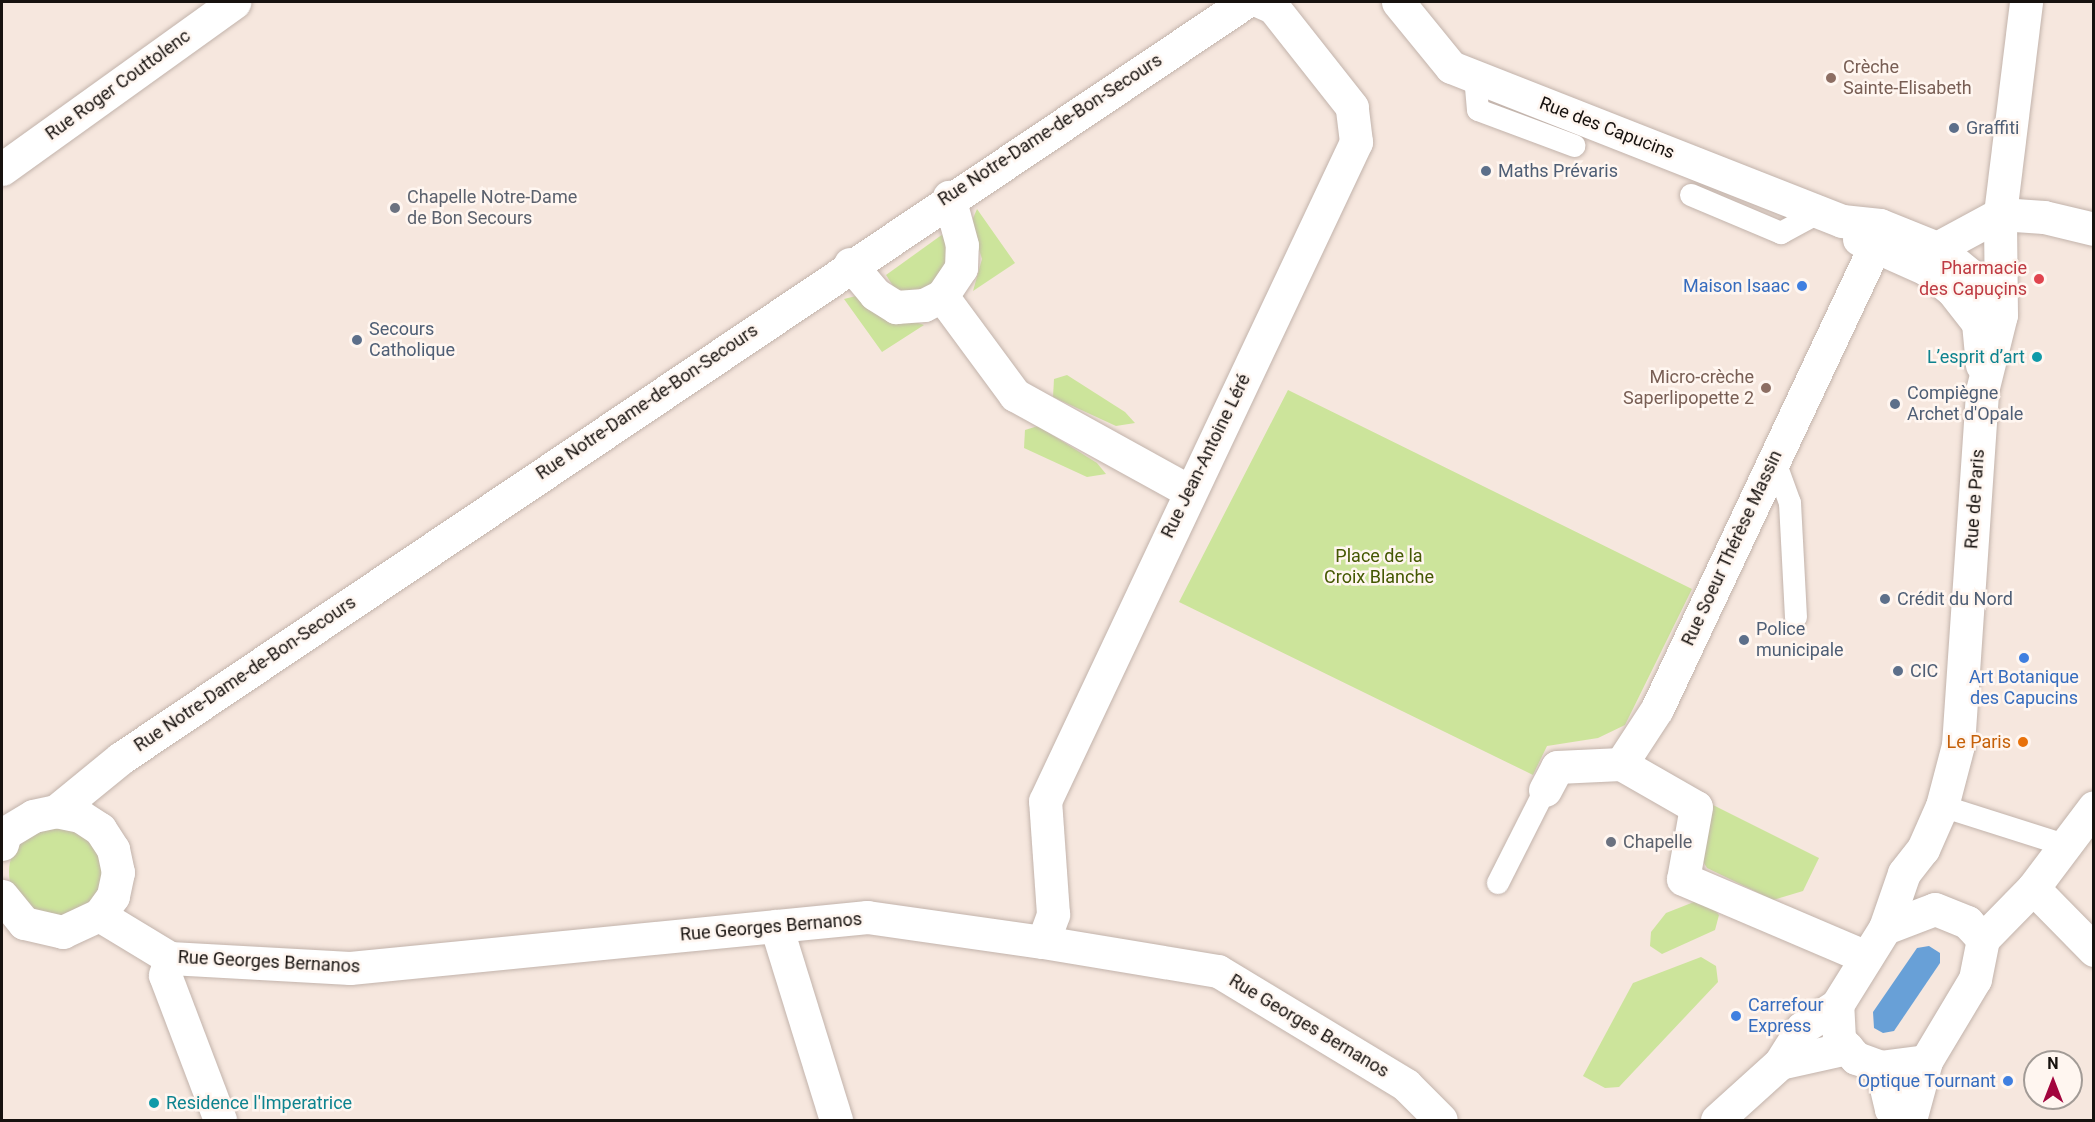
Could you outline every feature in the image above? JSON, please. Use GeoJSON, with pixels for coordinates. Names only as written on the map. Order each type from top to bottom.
{"type":"FeatureCollection","features":[{"type":"Feature","properties":{"kind":"street","name":"Rue Roger Couttolenc"},"geometry":{"type":"LineString","coordinates":[[2,169],[234,2]]}},
{"type":"Feature","properties":{"kind":"street","name":"Rue Notre-Dame-de-Bon-Secours"},"geometry":{"type":"LineString","coordinates":[[56,811],[131,752],[949,197],[1245,2]]}},
{"type":"Feature","properties":{"kind":"street","name":"Rue Jean-Antoine Léré"},"geometry":{"type":"LineString","coordinates":[[1043,942],[1053,914],[1045,801],[1189,491],[1356,142],[1352,107],[1273,7],[1261,2]]}},
{"type":"Feature","properties":{"kind":"street","name":"Rue des Capucins"},"geometry":{"type":"LineString","coordinates":[[1398,2],[1451,67],[1831,216],[1880,225],[1931,258],[1980,283],[2001,315]]}},
{"type":"Feature","properties":{"kind":"street","name":"Rue de Paris"},"geometry":{"type":"LineString","coordinates":[[1885,928],[1904,873],[1923,849],[1942,806],[1958,746],[1982,391],[2001,315],[2000,214],[2026,2]]}},
{"type":"Feature","properties":{"kind":"street"},"geometry":{"type":"LineString","coordinates":[[850,264],[875,294],[896,307],[924,305],[942,296],[961,268],[962,245],[949,197]]}},
{"type":"Feature","properties":{"kind":"street"},"geometry":{"type":"LineString","coordinates":[[1931,258],[2000,214],[2094,229]]}},
{"type":"Feature","properties":{"kind":"street","name":"Rue des Capucins"},"geometry":{"type":"LineString","coordinates":[[1831,216],[1856,238],[1875,246],[1931,258],[1978,323],[1982,391]]}},
{"type":"Feature","properties":{"kind":"street","name":"Rue Soeur Thérèse Massin"},"geometry":{"type":"LineString","coordinates":[[1622,764],[1657,709],[1875,246]]}},
{"type":"Feature","properties":{"kind":"street"},"geometry":{"type":"LineString","coordinates":[[942,296],[1015,395],[1189,491]]}},
{"type":"Feature","properties":{"kind":"street"},"geometry":{"type":"LineString","coordinates":[[1545,790],[1557,767],[1622,764],[1696,807],[1683,879],[1866,957]]}},
{"type":"Feature","properties":{"kind":"street"},"geometry":{"type":"LineString","coordinates":[[1910,1120],[1926,1061],[1975,979],[1983,939],[2033,888],[2061,844],[2094,807]]}},
{"type":"Feature","properties":{"kind":"street"},"geometry":{"type":"LineString","coordinates":[[2,897],[24,923],[43,931],[82,927],[99,915],[114,888],[113,849],[100,829],[80,816],[56,811],[33,816],[3,835]]}},
{"type":"Feature","properties":{"kind":"street"},"geometry":{"type":"LineString","coordinates":[[1923,849],[1935,909]]}},
{"type":"Feature","properties":{"kind":"street"},"geometry":{"type":"LineString","coordinates":[[2033,888],[2094,950]]}},
{"type":"Feature","properties":{"kind":"street"},"geometry":{"type":"LineString","coordinates":[[1926,1061],[1881,1067],[1847,1048],[1835,1024],[1837,1005],[1885,928],[1935,909],[1967,922],[1983,939]]}},
{"type":"Feature","properties":{"kind":"street","name":"Rue Georges Bernanos"},"geometry":{"type":"LineString","coordinates":[[99,915],[170,958],[350,968],[867,917],[1043,942],[1218,971],[1406,1086],[1441,1120]]}},
{"type":"Feature","properties":{"kind":"street"},"geometry":{"type":"LineString","coordinates":[[776,926],[836,1120]]}},
{"type":"Feature","properties":{"kind":"street"},"geometry":{"type":"LineString","coordinates":[[170,958],[165,975],[220,1120]]}},
{"type":"Feature","properties":{"kind":"street"},"geometry":{"type":"LineString","coordinates":[[1717,1120],[1779,1063],[1802,1028],[1837,1005]]}},
{"type":"Feature","properties":{"kind":"street"},"geometry":{"type":"LineString","coordinates":[[1779,1063],[1847,1048]]}},
{"type":"Feature","properties":{"kind":"street"},"geometry":{"type":"LineString","coordinates":[[1881,1067],[1891,1108],[1900,1120]]}},
{"type":"Feature","properties":{"kind":"lane"},"geometry":{"type":"LineString","coordinates":[[1475,76],[1478,110],[1575,146]]}},
{"type":"Feature","properties":{"kind":"lane"},"geometry":{"type":"LineString","coordinates":[[1691,195],[1781,233],[1831,216]]}},
{"type":"Feature","properties":{"kind":"lane"},"geometry":{"type":"LineString","coordinates":[[1774,459],[1790,503],[1796,617]]}},
{"type":"Feature","properties":{"kind":"lane"},"geometry":{"type":"LineString","coordinates":[[1498,883],[1545,790]]}},
{"type":"Feature","properties":{"kind":"lane"},"geometry":{"type":"LineString","coordinates":[[1942,806],[2061,844]]}},
{"type":"Feature","properties":{"kind":"green space"},"geometry":{"type":"Polygon","coordinates":[[[977,209],[1015,263],[973,291],[982,259],[971,223],[977,209]]]}},
{"type":"Feature","properties":{"kind":"green space"},"geometry":{"type":"Polygon","coordinates":[[[943,234],[956,254],[947,277],[920,295],[895,289],[886,275],[943,234]]]}},
{"type":"Feature","properties":{"kind":"green space"},"geometry":{"type":"Polygon","coordinates":[[[864,294],[890,313],[924,325],[882,352],[844,299],[864,294]]]}},
{"type":"Feature","properties":{"kind":"green space"},"geometry":{"type":"Polygon","coordinates":[[[1067,375],[1125,412],[1135,423],[1116,426],[1053,397],[1054,379],[1067,375]]]}},
{"type":"Feature","properties":{"kind":"green space","name":"Place de la Croix Blanche"},"geometry":{"type":"Polygon","coordinates":[[[1288,390],[1692,589],[1625,725],[1598,738],[1547,746],[1533,775],[1179,602],[1288,390]]]}},
{"type":"Feature","properties":{"kind":"green space"},"geometry":{"type":"Polygon","coordinates":[[[1038,426],[1097,463],[1106,474],[1087,477],[1024,448],[1025,430],[1038,426]]]}},
{"type":"Feature","properties":{"kind":"green space"},"geometry":{"type":"Polygon","coordinates":[[[1711,804],[1819,858],[1803,891],[1773,900],[1707,868],[1697,852],[1711,804]]]}},
{"type":"Feature","properties":{"kind":"green space"},"geometry":{"type":"Polygon","coordinates":[[[56,825],[74,829],[89,839],[99,854],[103,872],[99,890],[89,905],[74,915],[56,919],[38,915],[23,905],[13,890],[9,872],[13,854],[23,839],[38,829],[56,825]]]}},
{"type":"Feature","properties":{"kind":"green space"},"geometry":{"type":"Polygon","coordinates":[[[1704,898],[1719,915],[1715,930],[1662,954],[1650,946],[1651,932],[1666,913],[1704,898]]]}},
{"type":"Feature","properties":{"kind":"green space"},"geometry":{"type":"Polygon","coordinates":[[[1701,957],[1716,966],[1718,982],[1619,1087],[1605,1088],[1583,1076],[1633,983],[1701,957]]]}},
{"type":"Feature","properties":{"kind":"water"},"geometry":{"type":"Polygon","coordinates":[[[1929,946],[1940,953],[1940,963],[1894,1031],[1883,1033],[1874,1028],[1873,1012],[1917,948],[1929,946]]]}},
{"type":"Feature","properties":{"kind":"place","name":"Crèche Sainte-Elisabeth"},"geometry":{"type":"Point","coordinates":[1831,78]}},
{"type":"Feature","properties":{"kind":"place","name":"Graffiti"},"geometry":{"type":"Point","coordinates":[1954,128]}},
{"type":"Feature","properties":{"kind":"place","name":"Maths Prévaris"},"geometry":{"type":"Point","coordinates":[1486,171]}},
{"type":"Feature","properties":{"kind":"place","name":"Chapelle Notre-Dame de Bon Secours"},"geometry":{"type":"Point","coordinates":[395,208]}},
{"type":"Feature","properties":{"kind":"place","name":"Pharmacie des Capuçins"},"geometry":{"type":"Point","coordinates":[2039,279]}},
{"type":"Feature","properties":{"kind":"place","name":"Maison Isaac"},"geometry":{"type":"Point","coordinates":[1802,286]}},
{"type":"Feature","properties":{"kind":"place","name":"Secours Catholique"},"geometry":{"type":"Point","coordinates":[357,340]}},
{"type":"Feature","properties":{"kind":"place","name":"L’esprit d’art"},"geometry":{"type":"Point","coordinates":[2037,357]}},
{"type":"Feature","properties":{"kind":"place","name":"Micro-crèche Saperlipopette 2"},"geometry":{"type":"Point","coordinates":[1766,388]}},
{"type":"Feature","properties":{"kind":"place","name":"Compiègne Archet d'Opale"},"geometry":{"type":"Point","coordinates":[1895,404]}},
{"type":"Feature","properties":{"kind":"place","name":"Crédit du Nord"},"geometry":{"type":"Point","coordinates":[1885,599]}},
{"type":"Feature","properties":{"kind":"place","name":"Police municipale"},"geometry":{"type":"Point","coordinates":[1744,640]}},
{"type":"Feature","properties":{"kind":"place","name":"Art Botanique des Capucins"},"geometry":{"type":"Point","coordinates":[2024,658]}},
{"type":"Feature","properties":{"kind":"place","name":"CIC"},"geometry":{"type":"Point","coordinates":[1898,671]}},
{"type":"Feature","properties":{"kind":"place","name":"Le Paris"},"geometry":{"type":"Point","coordinates":[2023,742]}},
{"type":"Feature","properties":{"kind":"place","name":"Chapelle"},"geometry":{"type":"Point","coordinates":[1611,842]}},
{"type":"Feature","properties":{"kind":"place","name":"Carrefour Express"},"geometry":{"type":"Point","coordinates":[1736,1016]}},
{"type":"Feature","properties":{"kind":"place","name":"Optique Tournant"},"geometry":{"type":"Point","coordinates":[2008,1081]}},
{"type":"Feature","properties":{"kind":"place","name":"Residence l'Imperatrice"},"geometry":{"type":"Point","coordinates":[154,1103]}}]}
